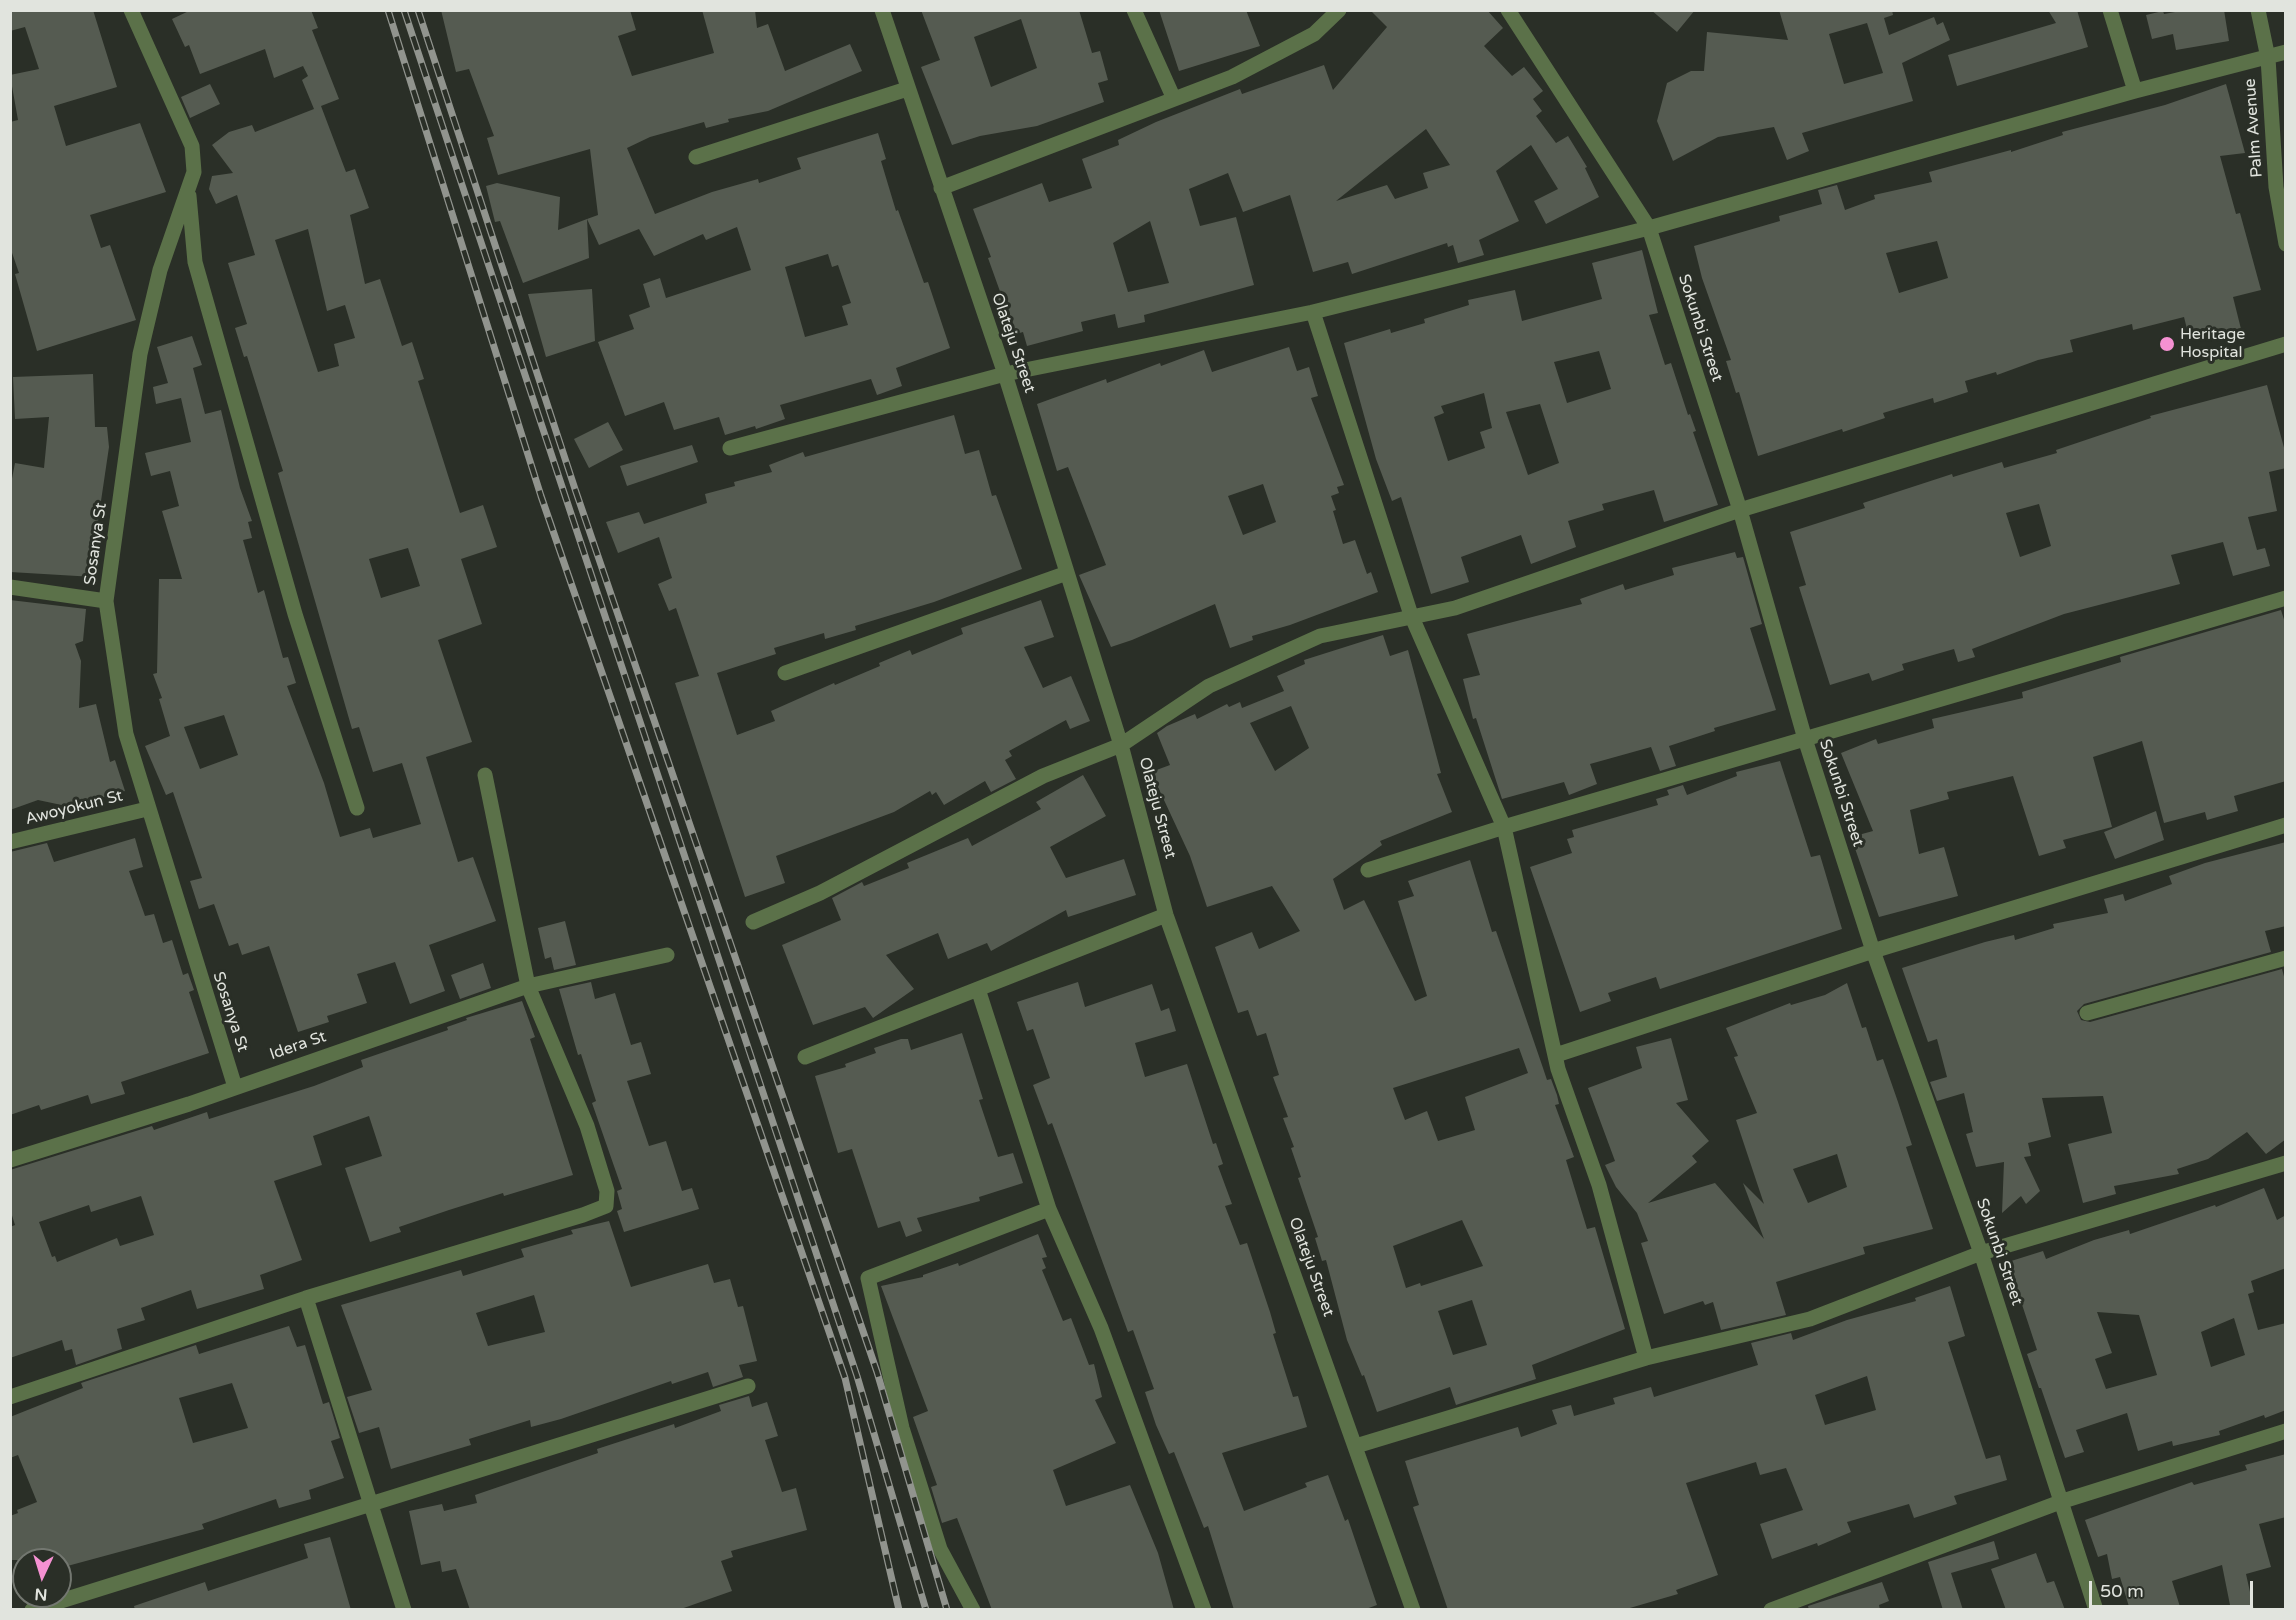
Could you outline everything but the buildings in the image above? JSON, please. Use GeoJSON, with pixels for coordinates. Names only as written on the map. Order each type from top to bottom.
{"type":"FeatureCollection","features":[{"type":"Feature","properties":{"kind":"street","name":"Sosanya St"},"geometry":{"type":"LineString","coordinates":[[131,10],[192,146],[194,172],[160,270],[140,354],[106,601],[126,734],[147,809],[235,1087]]}},
{"type":"Feature","properties":{"kind":"street","name":"Olateju Street"},"geometry":{"type":"LineString","coordinates":[[882,10],[940,188],[1005,374],[1121,745],[1166,915],[1413,1610]]}},
{"type":"Feature","properties":{"kind":"street"},"geometry":{"type":"LineString","coordinates":[[1134,10],[1174,99]]}},
{"type":"Feature","properties":{"kind":"street"},"geometry":{"type":"LineString","coordinates":[[940,188],[1232,77],[1314,34],[1339,10]]}},
{"type":"Feature","properties":{"kind":"street","name":"Sokunbi Street"},"geometry":{"type":"LineString","coordinates":[[1508,10],[1649,228],[1740,510],[1805,739],[1873,951],[1981,1253],[2063,1501],[2096,1610]]}},
{"type":"Feature","properties":{"kind":"street"},"geometry":{"type":"LineString","coordinates":[[2110,10],[2135,91]]}},
{"type":"Feature","properties":{"kind":"street","name":"Palm Avenue"},"geometry":{"type":"LineString","coordinates":[[2258,10],[2268,58],[2276,187],[2286,244]]}},
{"type":"Feature","properties":{"kind":"street"},"geometry":{"type":"LineString","coordinates":[[730,448],[1005,374],[1313,312],[1649,228],[2135,91],[2286,52]]}},
{"type":"Feature","properties":{"kind":"street"},"geometry":{"type":"LineString","coordinates":[[696,157],[907,89]]}},
{"type":"Feature","properties":{"kind":"street"},"geometry":{"type":"LineString","coordinates":[[188,192],[195,262],[295,614],[357,808]]}},
{"type":"Feature","properties":{"kind":"street"},"geometry":{"type":"LineString","coordinates":[[1313,312],[1411,615],[1504,827],[1558,1069],[1602,1196],[1646,1358]]}},
{"type":"Feature","properties":{"kind":"street"},"geometry":{"type":"LineString","coordinates":[[753,922],[820,893],[1043,776],[1121,745],[1209,686],[1320,636],[1411,615],[1455,608],[1740,510],[2286,344]]}},
{"type":"Feature","properties":{"kind":"street"},"geometry":{"type":"LineString","coordinates":[[785,673],[1067,573]]}},
{"type":"Feature","properties":{"kind":"street"},"geometry":{"type":"LineString","coordinates":[[10,587],[106,601]]}},
{"type":"Feature","properties":{"kind":"street"},"geometry":{"type":"LineString","coordinates":[[1368,870],[1504,827],[2286,598]]}},
{"type":"Feature","properties":{"kind":"street"},"geometry":{"type":"LineString","coordinates":[[10,1397],[306,1298],[583,1215],[606,1206],[607,1191],[587,1126],[528,986],[485,775]]}},
{"type":"Feature","properties":{"kind":"street","name":"Awoyokun St"},"geometry":{"type":"LineString","coordinates":[[10,842],[147,809]]}},
{"type":"Feature","properties":{"kind":"street"},"geometry":{"type":"LineString","coordinates":[[1556,1055],[1873,951],[2286,825]]}},
{"type":"Feature","properties":{"kind":"street"},"geometry":{"type":"LineString","coordinates":[[805,1057],[1166,915]]}},
{"type":"Feature","properties":{"kind":"street","name":"Idera St"},"geometry":{"type":"LineString","coordinates":[[10,1160],[235,1087],[528,986],[667,955]]}},
{"type":"Feature","properties":{"kind":"street"},"geometry":{"type":"LineString","coordinates":[[2087,1013],[2286,958]]}},
{"type":"Feature","properties":{"kind":"street"},"geometry":{"type":"LineString","coordinates":[[978,989],[1049,1209],[1101,1328],[1204,1610]]}},
{"type":"Feature","properties":{"kind":"street"},"geometry":{"type":"LineString","coordinates":[[1356,1446],[1646,1358],[1810,1318],[1981,1253],[2286,1163]]}},
{"type":"Feature","properties":{"kind":"street"},"geometry":{"type":"LineString","coordinates":[[973,1610],[940,1549],[905,1439],[868,1278],[1049,1209]]}},
{"type":"Feature","properties":{"kind":"street"},"geometry":{"type":"LineString","coordinates":[[306,1298],[404,1610]]}},
{"type":"Feature","properties":{"kind":"street"},"geometry":{"type":"LineString","coordinates":[[32,1610],[371,1502],[748,1386]]}},
{"type":"Feature","properties":{"kind":"street"},"geometry":{"type":"LineString","coordinates":[[1771,1610],[2063,1501],[2286,1431]]}},
{"type":"Feature","properties":{"kind":"railway"},"geometry":{"type":"LineString","coordinates":[[388,10],[541,496],[845,1378],[899,1610]]}},
{"type":"Feature","properties":{"kind":"railway"},"geometry":{"type":"LineString","coordinates":[[404,10],[857,1376],[926,1610]]}},
{"type":"Feature","properties":{"kind":"railway"},"geometry":{"type":"LineString","coordinates":[[418,10],[575,489],[877,1372],[947,1610]]}},
{"type":"Feature","properties":{"kind":"place","name":"Heritage Hospital"},"geometry":{"type":"Point","coordinates":[2167,344]}}]}
